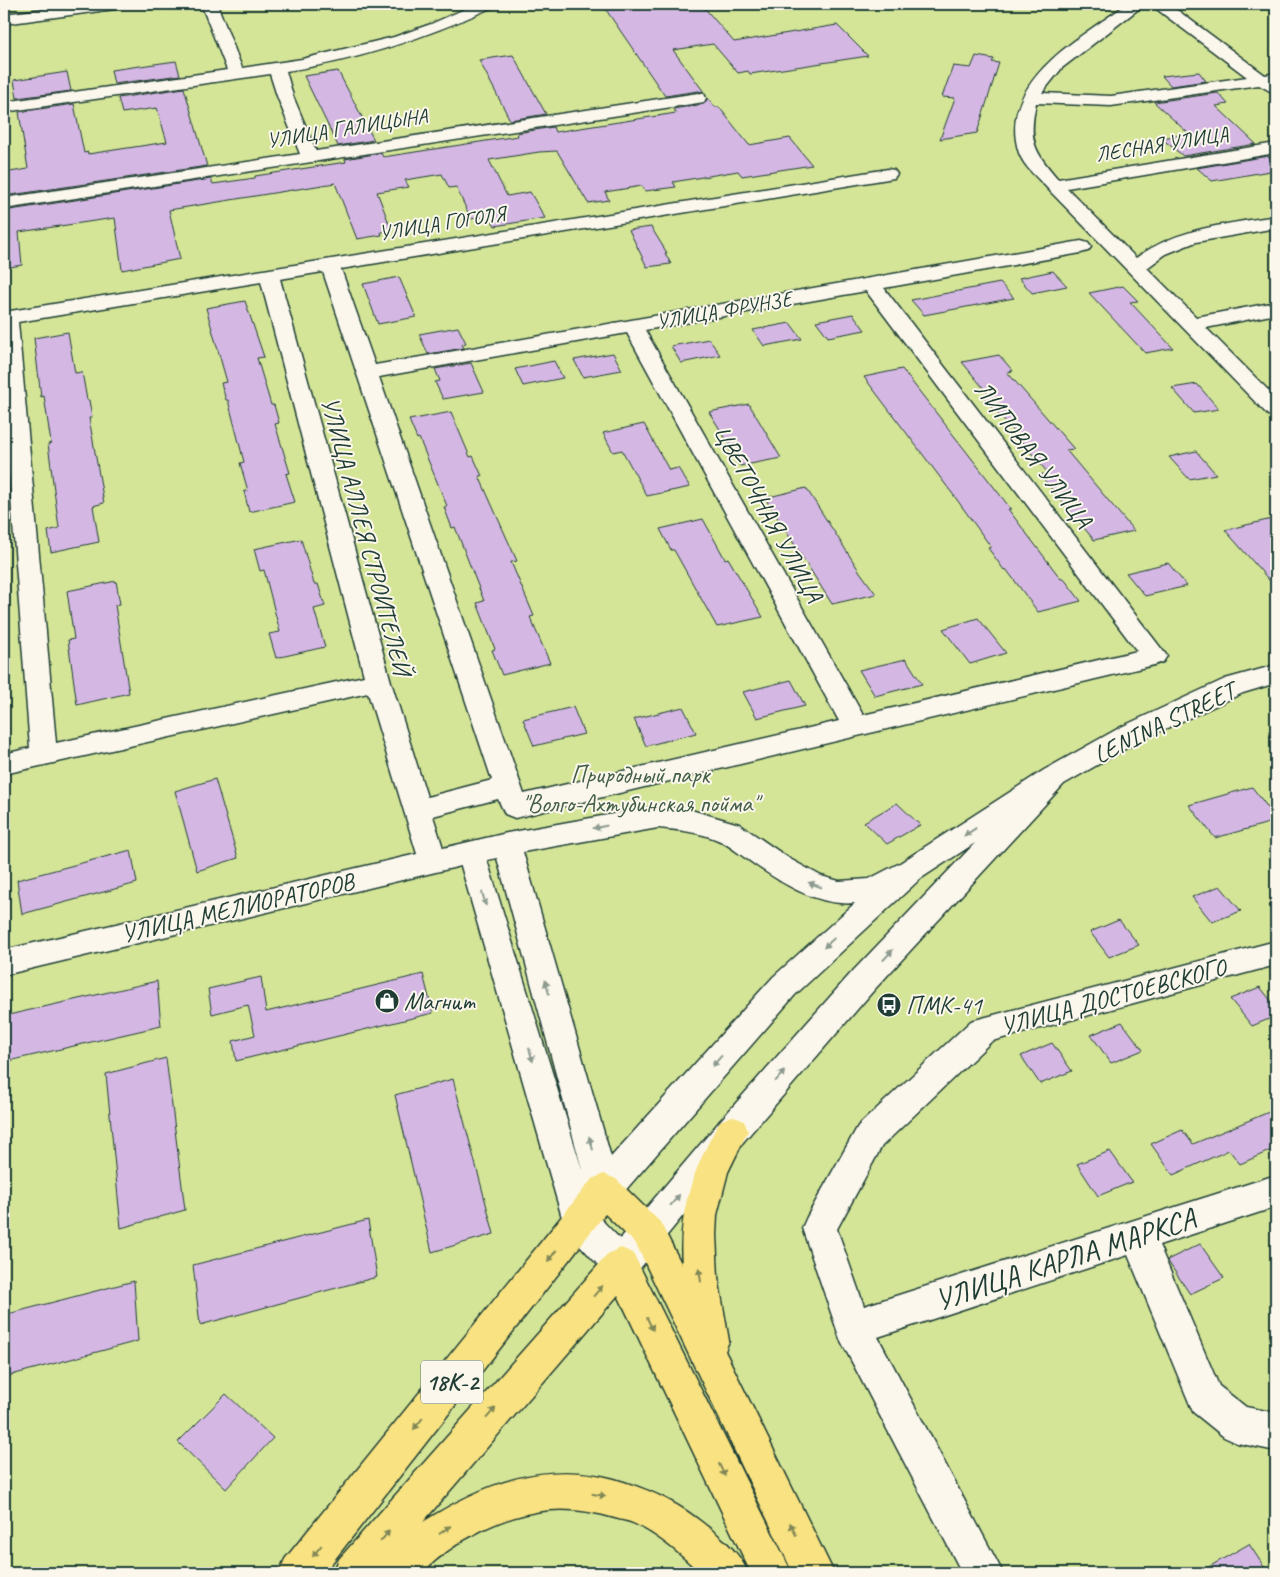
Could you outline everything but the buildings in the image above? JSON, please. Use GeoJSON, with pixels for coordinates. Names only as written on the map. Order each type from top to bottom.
{"type":"FeatureCollection","features":[{"type":"Feature","properties":{"kind":"main road"},"geometry":{"type":"LineString","coordinates":[[717,1374],[700,1278],[697,1238],[701,1207],[711,1171],[732,1131]]}},
{"type":"Feature","properties":{"kind":"main road"},"geometry":{"type":"LineString","coordinates":[[604,1190],[648,1233],[814,1573]]}},
{"type":"Feature","properties":{"kind":"main road","name":"18К-2"},"geometry":{"type":"LineString","coordinates":[[299,1573],[604,1190]]}},
{"type":"Feature","properties":{"kind":"main road"},"geometry":{"type":"LineString","coordinates":[[621,1265],[772,1573]]}},
{"type":"Feature","properties":{"kind":"main road","name":"18К-2"},"geometry":{"type":"LineString","coordinates":[[353,1573],[621,1265]]}},
{"type":"Feature","properties":{"kind":"main road"},"geometry":{"type":"LineString","coordinates":[[395,1573],[419,1548],[454,1524],[493,1505],[528,1494],[566,1489],[606,1496],[643,1507],[674,1525],[704,1548],[728,1573]]}},
{"type":"Feature","properties":{"kind":"street"},"geometry":{"type":"LineString","coordinates":[[4,19],[115,4]]}},
{"type":"Feature","properties":{"kind":"street"},"geometry":{"type":"LineString","coordinates":[[209,4],[236,72]]}},
{"type":"Feature","properties":{"kind":"street"},"geometry":{"type":"LineString","coordinates":[[4,107],[320,60],[399,40],[437,27],[488,4]]}},
{"type":"Feature","properties":{"kind":"street"},"geometry":{"type":"LineString","coordinates":[[1137,4],[1069,52],[1044,74],[1030,98],[1022,125],[1028,153],[1054,185],[1272,401]]}},
{"type":"Feature","properties":{"kind":"street"},"geometry":{"type":"LineString","coordinates":[[1159,4],[1269,79],[1276,92]]}},
{"type":"Feature","properties":{"kind":"street"},"geometry":{"type":"LineString","coordinates":[[276,67],[285,96],[310,157]]}},
{"type":"Feature","properties":{"kind":"street"},"geometry":{"type":"LineString","coordinates":[[1030,98],[1111,100],[1269,79]]}},
{"type":"Feature","properties":{"kind":"street","name":"УЛИЦА ГАЛИЦЫНА"},"geometry":{"type":"LineString","coordinates":[[4,204],[698,98]]}},
{"type":"Feature","properties":{"kind":"street","name":"ЛЕСНАЯ УЛИЦА"},"geometry":{"type":"LineString","coordinates":[[1054,185],[1276,148]]}},
{"type":"Feature","properties":{"kind":"street","name":"УЛИЦА ГОГОЛЯ"},"geometry":{"type":"LineString","coordinates":[[6,318],[888,174]]}},
{"type":"Feature","properties":{"kind":"street"},"geometry":{"type":"LineString","coordinates":[[1136,267],[1159,250],[1191,237],[1276,222]]}},
{"type":"Feature","properties":{"kind":"street","name":"УЛИЦА ФРУНЗЕ"},"geometry":{"type":"LineString","coordinates":[[367,373],[1081,247]]}},
{"type":"Feature","properties":{"kind":"street","name":"УЛИЦА АЛЛЕЯ СТРОИТЕЛЕЙ"},"geometry":{"type":"LineString","coordinates":[[330,265],[515,807],[856,727]]}},
{"type":"Feature","properties":{"kind":"street","name":"УЛИЦА АЛЛЕЯ СТРОИТЕЛЕЙ"},"geometry":{"type":"LineString","coordinates":[[269,275],[378,682],[433,861]]}},
{"type":"Feature","properties":{"kind":"street","name":"ЛИПОВАЯ УЛИЦА"},"geometry":{"type":"LineString","coordinates":[[856,727],[1154,656],[871,284]]}},
{"type":"Feature","properties":{"kind":"street"},"geometry":{"type":"LineString","coordinates":[[1194,324],[1276,308]]}},
{"type":"Feature","properties":{"kind":"street"},"geometry":{"type":"LineString","coordinates":[[6,318],[44,755]]}},
{"type":"Feature","properties":{"kind":"street","name":"ЦВЕТОЧНАЯ УЛИЦА"},"geometry":{"type":"LineString","coordinates":[[633,326],[856,727]]}},
{"type":"Feature","properties":{"kind":"street","name":"LENINA STREET"},"geometry":{"type":"LineString","coordinates":[[1054,777],[1130,734],[1234,686],[1273,680]]}},
{"type":"Feature","properties":{"kind":"street"},"geometry":{"type":"LineString","coordinates":[[4,764],[378,682]]}},
{"type":"Feature","properties":{"kind":"street"},"geometry":{"type":"LineString","coordinates":[[604,1190],[784,986],[910,871],[1054,777]]}},
{"type":"Feature","properties":{"kind":"street"},"geometry":{"type":"LineString","coordinates":[[470,853],[580,1221],[621,1265],[732,1131],[863,981],[1054,777]]}},
{"type":"Feature","properties":{"kind":"street"},"geometry":{"type":"LineString","coordinates":[[417,810],[508,786]]}},
{"type":"Feature","properties":{"kind":"street","name":"УЛИЦА МЕЛИОРАТОРОВ"},"geometry":{"type":"LineString","coordinates":[[4,963],[507,844],[658,817],[691,821],[729,832],[780,867],[811,884],[839,893],[873,890],[910,871]]}},
{"type":"Feature","properties":{"kind":"street"},"geometry":{"type":"LineString","coordinates":[[507,844],[604,1190]]}},
{"type":"Feature","properties":{"kind":"street","name":"УЛИЦА ДОСТОЕВСКОГО"},"geometry":{"type":"LineString","coordinates":[[982,1573],[853,1327],[820,1228],[870,1136],[982,1030],[1276,953]]}},
{"type":"Feature","properties":{"kind":"street","name":"УЛИЦА КАРЛА МАРКСА"},"geometry":{"type":"LineString","coordinates":[[853,1327],[1276,1191]]}},
{"type":"Feature","properties":{"kind":"street"},"geometry":{"type":"LineString","coordinates":[[1138,1236],[1206,1399],[1238,1424],[1276,1432]]}},
{"type":"Feature","properties":{"kind":"green space","name":"Природный парк \"Волго-Ахтубинская пойма\""},"geometry":{"type":"Polygon","coordinates":[[[4,4],[1276,4],[1276,1573],[4,1573],[4,4]]]}},
{"type":"Feature","properties":{"kind":"place","name":"Магнит"},"geometry":{"type":"Point","coordinates":[387,1001]}},
{"type":"Feature","properties":{"kind":"place","name":"ПМК-41"},"geometry":{"type":"Point","coordinates":[889,1005]}}]}
